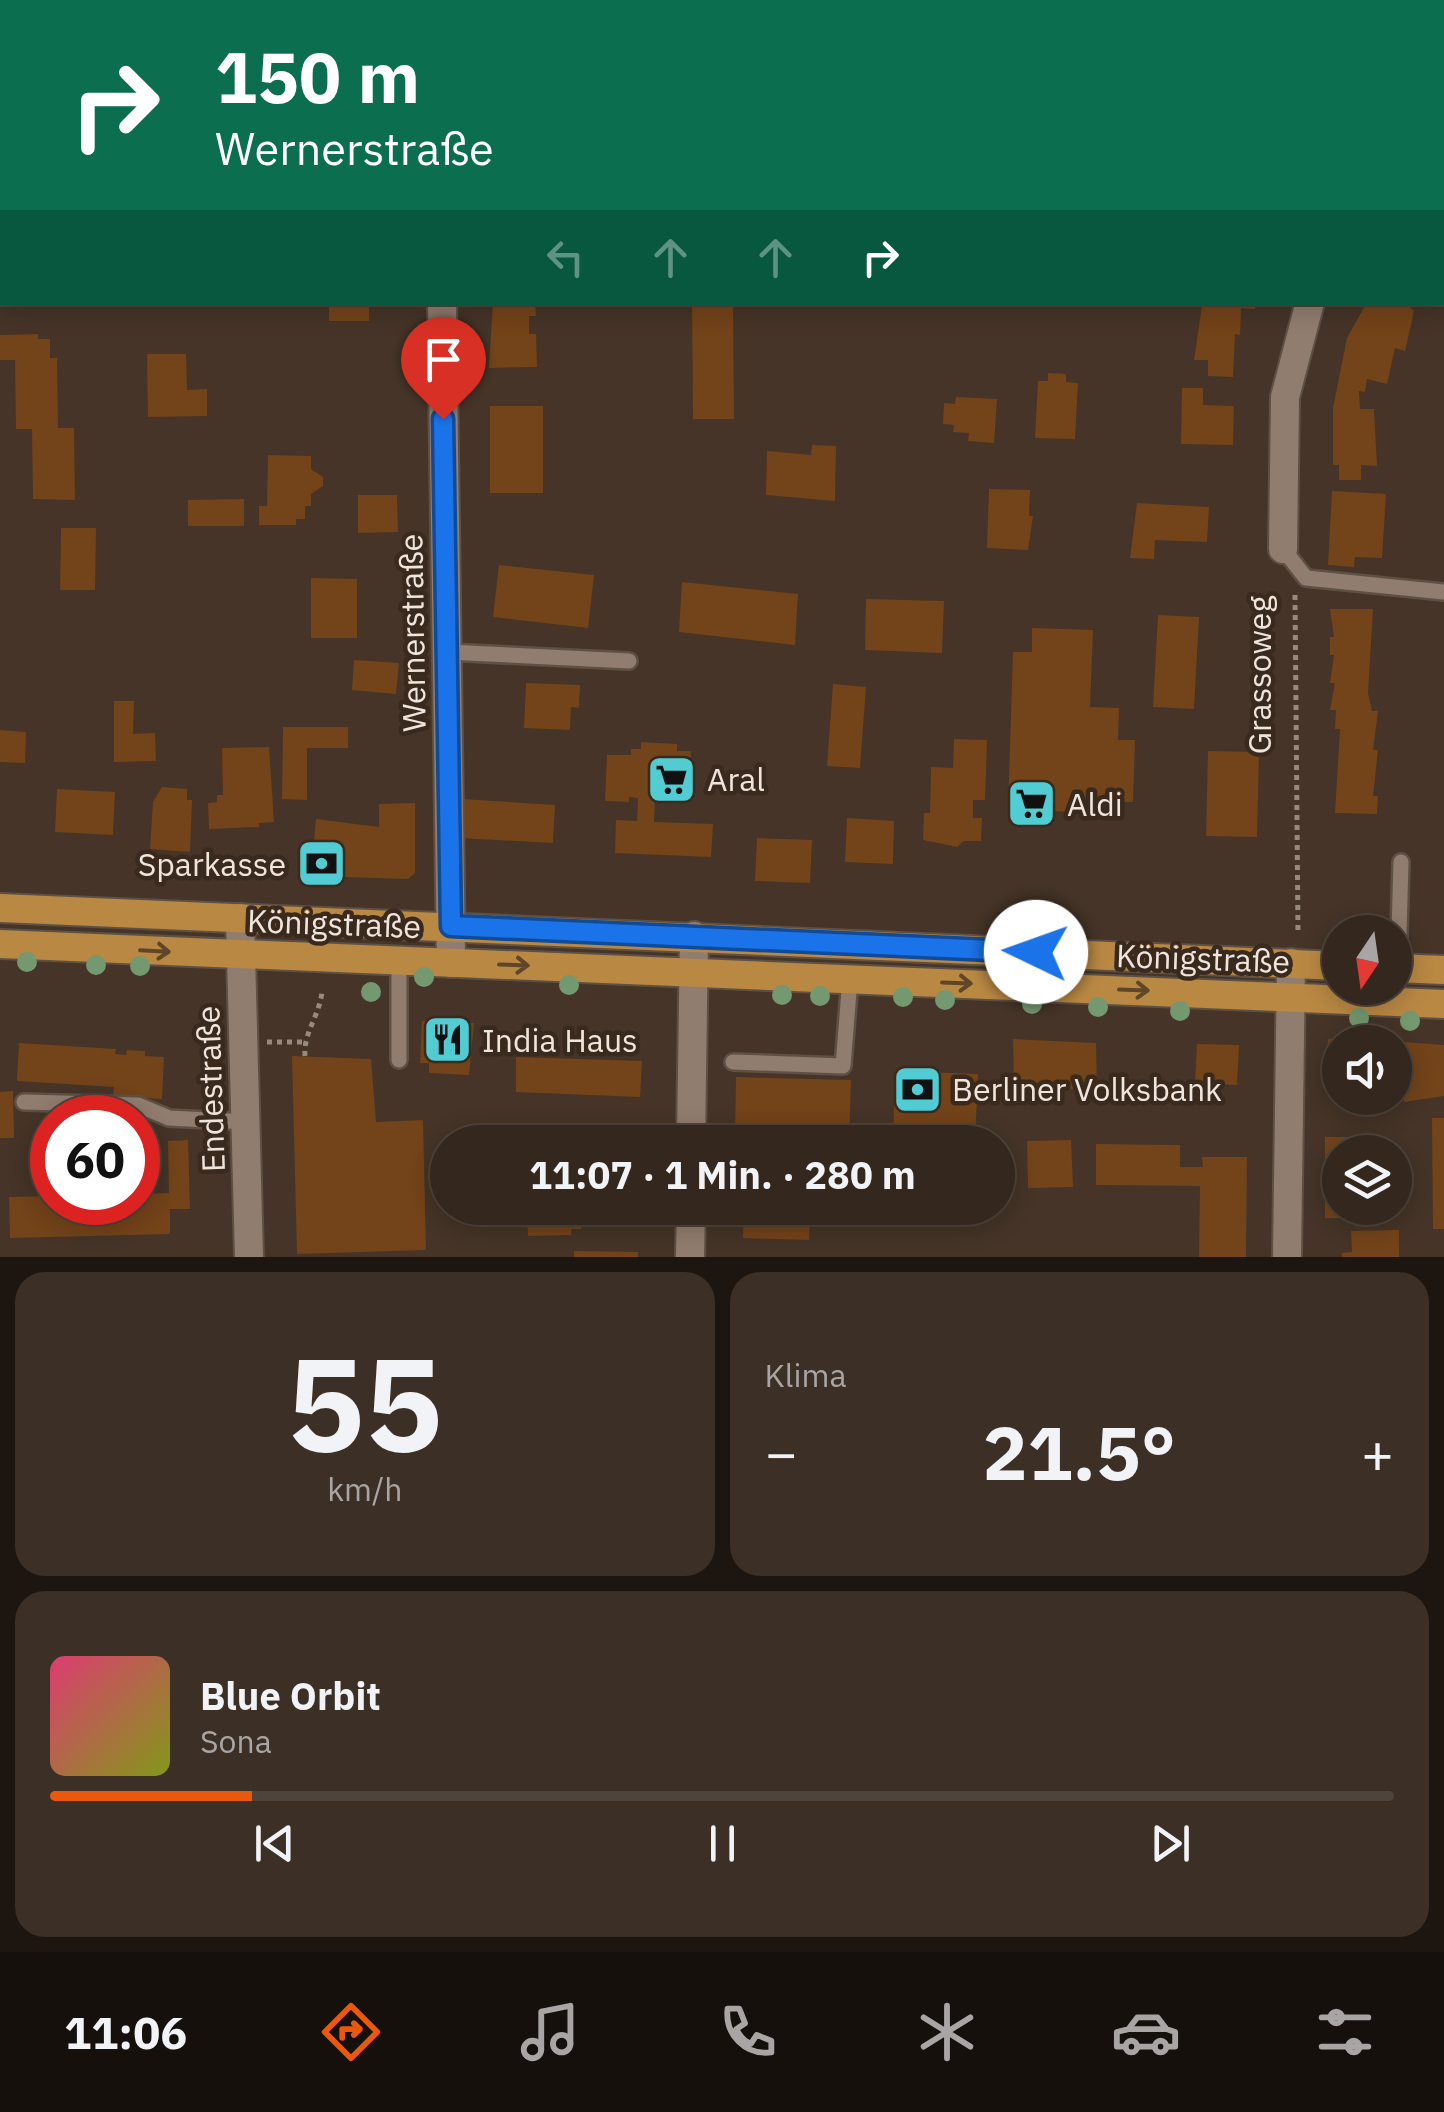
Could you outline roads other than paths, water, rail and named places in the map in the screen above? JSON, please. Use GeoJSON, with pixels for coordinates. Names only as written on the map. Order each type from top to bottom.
{"type":"FeatureCollection","features":[{"type":"Feature","properties":{"kind":"main road","name":"Königstraße"},"geometry":{"type":"LineString","coordinates":[[0,908],[1322,965]]}},
{"type":"Feature","properties":{"kind":"main road","name":"Königstraße"},"geometry":{"type":"LineString","coordinates":[[0,944],[1444,1004]]}},
{"type":"Feature","properties":{"kind":"main road"},"geometry":{"type":"LineString","coordinates":[[1412,969],[1444,970]]}},
{"type":"Feature","properties":{"kind":"street","name":"Wernerstraße"},"geometry":{"type":"LineString","coordinates":[[442,305],[451,963]]}},
{"type":"Feature","properties":{"kind":"street","name":"Grassoweg"},"geometry":{"type":"LineString","coordinates":[[1284,549],[1285,397],[1309,305]]}},
{"type":"Feature","properties":{"kind":"street","name":"Endestraße"},"geometry":{"type":"LineString","coordinates":[[240,918],[250,1257]]}},
{"type":"Feature","properties":{"kind":"street"},"geometry":{"type":"LineString","coordinates":[[691,1125],[694,936]]}},
{"type":"Feature","properties":{"kind":"street"},"geometry":{"type":"LineString","coordinates":[[1287,1257],[1292,964]]}},
{"type":"Feature","properties":{"kind":"street"},"geometry":{"type":"LineString","coordinates":[[690,1225],[690,1257]]}},
{"type":"Feature","properties":{"kind":"lane"},"geometry":{"type":"LineString","coordinates":[[1284,549],[1306,578],[1444,592]]}},
{"type":"Feature","properties":{"kind":"lane"},"geometry":{"type":"LineString","coordinates":[[447,652],[629,662]]}},
{"type":"Feature","properties":{"kind":"lane"},"geometry":{"type":"LineString","coordinates":[[1399,915],[1401,862]]}},
{"type":"Feature","properties":{"kind":"lane"},"geometry":{"type":"LineString","coordinates":[[399,960],[399,1060]]}},
{"type":"Feature","properties":{"kind":"lane"},"geometry":{"type":"LineString","coordinates":[[733,1062],[843,1066],[850,979]]}},
{"type":"Feature","properties":{"kind":"lane"},"geometry":{"type":"LineString","coordinates":[[24,1102],[138,1106],[185,1120],[247,1122]]}},
{"type":"Feature","properties":{"kind":"place","name":"Aral"},"geometry":{"type":"Point","coordinates":[672,779]}},
{"type":"Feature","properties":{"kind":"place","name":"Aldi"},"geometry":{"type":"Point","coordinates":[1032,804]}},
{"type":"Feature","properties":{"kind":"place","name":"Sparkasse"},"geometry":{"type":"Point","coordinates":[321,864]}},
{"type":"Feature","properties":{"kind":"place","name":"India Haus"},"geometry":{"type":"Point","coordinates":[447,1040]}},
{"type":"Feature","properties":{"kind":"place","name":"Berliner Volksbank"},"geometry":{"type":"Point","coordinates":[917,1089]}}]}
